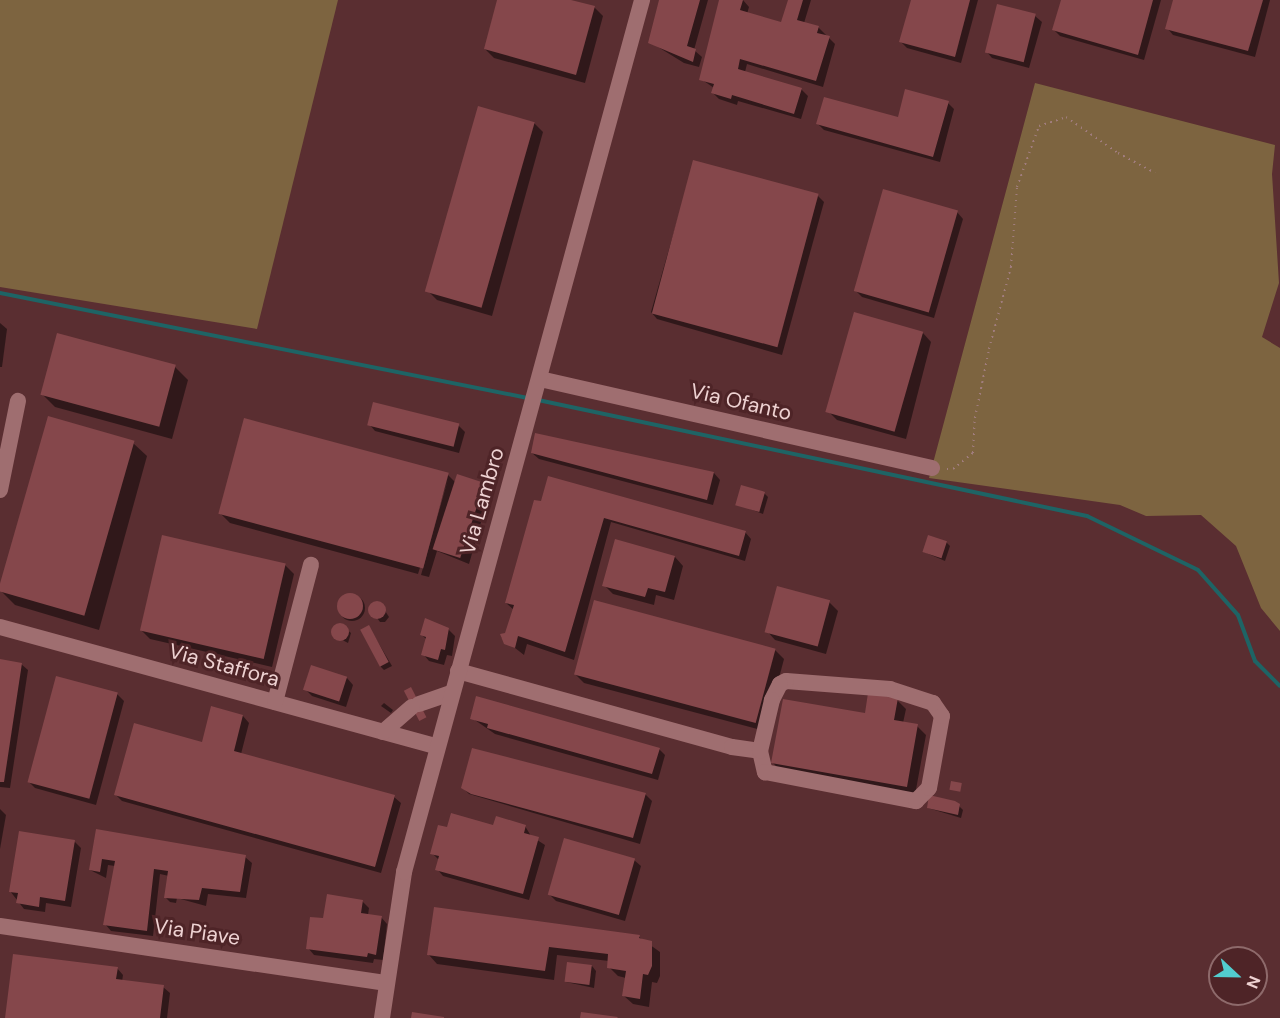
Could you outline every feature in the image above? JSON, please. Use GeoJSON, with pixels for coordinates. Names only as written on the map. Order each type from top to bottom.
{"type":"FeatureCollection","features":[{"type":"Feature","properties":{"kind":"street","name":"Via Lambro"},"geometry":{"type":"LineString","coordinates":[[382,1018],[404,872],[436,746],[642,0]]}},
{"type":"Feature","properties":{"kind":"street","name":"Via Ofanto"},"geometry":{"type":"LineString","coordinates":[[538,383],[932,468]]}},
{"type":"Feature","properties":{"kind":"street"},"geometry":{"type":"LineString","coordinates":[[0,490],[18,401]]}},
{"type":"Feature","properties":{"kind":"street"},"geometry":{"type":"LineString","coordinates":[[275,702],[311,565]]}},
{"type":"Feature","properties":{"kind":"street","name":"Via Staffora"},"geometry":{"type":"LineString","coordinates":[[0,627],[436,746]]}},
{"type":"Feature","properties":{"kind":"street"},"geometry":{"type":"LineString","coordinates":[[458,671],[726,746],[760,751]]}},
{"type":"Feature","properties":{"kind":"street"},"geometry":{"type":"LineString","coordinates":[[786,681],[890,689],[933,703],[942,716],[929,788],[916,801],[765,772],[760,751],[772,700],[780,684],[786,681]]}},
{"type":"Feature","properties":{"kind":"street"},"geometry":{"type":"LineString","coordinates":[[383,732],[416,705],[451,693]]}},
{"type":"Feature","properties":{"kind":"street","name":"Via Piave"},"geometry":{"type":"LineString","coordinates":[[0,926],[387,983]]}},
{"type":"Feature","properties":{"kind":"path"},"geometry":{"type":"LineString","coordinates":[[932,468],[953,470],[973,453],[975,418],[989,349],[1011,267],[1017,187],[1039,126],[1066,117],[1118,153],[1155,172]]}},
{"type":"Feature","properties":{"kind":"shaded area"},"geometry":{"type":"Polygon","coordinates":[[[0,0],[338,0],[257,329],[0,287],[0,0]]]}},
{"type":"Feature","properties":{"kind":"shaded area"},"geometry":{"type":"Polygon","coordinates":[[[1035,83],[1275,145],[1272,174],[1279,283],[1262,337],[1280,348],[1280,631],[1261,608],[1236,546],[1201,515],[1146,516],[1120,505],[929,478],[1035,83]]]}},
{"type":"Feature","properties":{"kind":"building"},"geometry":{"type":"Polygon","coordinates":[[[497,0],[571,0],[595,6],[576,75],[484,49],[497,0]]]}},
{"type":"Feature","properties":{"kind":"building"},"geometry":{"type":"Polygon","coordinates":[[[659,0],[700,0],[687,46],[696,49],[693,62],[648,43],[659,0]]]}},
{"type":"Feature","properties":{"kind":"building"},"geometry":{"type":"Polygon","coordinates":[[[719,0],[743,0],[740,10],[781,22],[788,0],[803,0],[797,20],[819,26],[817,33],[830,36],[816,81],[740,59],[738,69],[802,88],[794,114],[732,95],[731,99],[711,93],[714,84],[699,80],[719,0]]]}},
{"type":"Feature","properties":{"kind":"building"},"geometry":{"type":"Polygon","coordinates":[[[911,0],[970,0],[955,57],[899,42],[911,0]]]}},
{"type":"Feature","properties":{"kind":"building"},"geometry":{"type":"Polygon","coordinates":[[[1061,0],[1153,0],[1138,55],[1052,30],[1061,0]]]}},
{"type":"Feature","properties":{"kind":"building"},"geometry":{"type":"Polygon","coordinates":[[[1173,0],[1263,0],[1248,51],[1165,29],[1173,0]]]}},
{"type":"Feature","properties":{"kind":"building"},"geometry":{"type":"Polygon","coordinates":[[[997,4],[1036,14],[1024,62],[985,53],[997,4]]]}},
{"type":"Feature","properties":{"kind":"building"},"geometry":{"type":"Polygon","coordinates":[[[905,89],[949,101],[933,157],[816,124],[824,97],[898,117],[905,89]]]}},
{"type":"Feature","properties":{"kind":"building"},"geometry":{"type":"Polygon","coordinates":[[[478,106],[535,122],[482,308],[425,292],[478,106]]]}},
{"type":"Feature","properties":{"kind":"building"},"geometry":{"type":"Polygon","coordinates":[[[693,160],[819,194],[777,347],[652,314],[693,160]]]}},
{"type":"Feature","properties":{"kind":"building"},"geometry":{"type":"Polygon","coordinates":[[[883,189],[958,210],[929,312],[854,291],[883,189]]]}},
{"type":"Feature","properties":{"kind":"building"},"geometry":{"type":"Polygon","coordinates":[[[854,312],[923,332],[895,432],[825,412],[854,312]]]}},
{"type":"Feature","properties":{"kind":"building"},"geometry":{"type":"Polygon","coordinates":[[[57,333],[176,365],[159,427],[40,395],[57,333]]]}},
{"type":"Feature","properties":{"kind":"building"},"geometry":{"type":"Polygon","coordinates":[[[373,402],[459,424],[454,447],[367,425],[373,402]]]}},
{"type":"Feature","properties":{"kind":"building"},"geometry":{"type":"Polygon","coordinates":[[[48,416],[135,441],[84,616],[0,592],[0,583],[48,416]]]}},
{"type":"Feature","properties":{"kind":"building"},"geometry":{"type":"Polygon","coordinates":[[[244,418],[449,473],[423,568],[218,514],[244,418]]]}},
{"type":"Feature","properties":{"kind":"building"},"geometry":{"type":"Polygon","coordinates":[[[535,433],[714,472],[707,500],[531,453],[535,433]]]}},
{"type":"Feature","properties":{"kind":"building"},"geometry":{"type":"Polygon","coordinates":[[[457,474],[485,483],[460,558],[433,549],[457,474]]]}},
{"type":"Feature","properties":{"kind":"building"},"geometry":{"type":"Polygon","coordinates":[[[548,476],[746,531],[739,556],[604,518],[565,652],[518,636],[515,648],[504,644],[500,634],[505,633],[514,605],[505,603],[534,500],[541,501],[548,476]]]}},
{"type":"Feature","properties":{"kind":"building"},"geometry":{"type":"Polygon","coordinates":[[[741,485],[765,492],[759,512],[735,505],[741,485]]]}},
{"type":"Feature","properties":{"kind":"building"},"geometry":{"type":"Polygon","coordinates":[[[162,535],[286,564],[264,659],[140,630],[162,535]]]}},
{"type":"Feature","properties":{"kind":"building"},"geometry":{"type":"Polygon","coordinates":[[[928,535],[947,541],[941,558],[922,552],[928,535]]]}},
{"type":"Feature","properties":{"kind":"building"},"geometry":{"type":"Polygon","coordinates":[[[615,539],[675,556],[665,592],[648,588],[645,597],[602,586],[615,539]]]}},
{"type":"Feature","properties":{"kind":"building"},"geometry":{"type":"Polygon","coordinates":[[[777,586],[830,600],[818,647],[765,632],[777,586]]]}},
{"type":"Feature","properties":{"kind":"building"},"geometry":{"type":"Polygon","coordinates":[[[350,593],[359,597],[363,606],[359,615],[350,619],[341,615],[337,606],[341,597],[350,593]]]}},
{"type":"Feature","properties":{"kind":"building"},"geometry":{"type":"Polygon","coordinates":[[[594,600],[776,649],[756,723],[574,674],[594,600]]]}},
{"type":"Feature","properties":{"kind":"building"},"geometry":{"type":"Polygon","coordinates":[[[373,601],[381,601],[386,606],[384,617],[373,619],[368,614],[368,606],[373,601]]]}},
{"type":"Feature","properties":{"kind":"building"},"geometry":{"type":"Polygon","coordinates":[[[425,618],[449,628],[445,650],[441,649],[438,660],[421,655],[426,637],[420,635],[425,618]]]}},
{"type":"Feature","properties":{"kind":"building"},"geometry":{"type":"Polygon","coordinates":[[[340,623],[346,626],[349,632],[346,638],[340,641],[334,638],[331,632],[334,626],[340,623]]]}},
{"type":"Feature","properties":{"kind":"building"},"geometry":{"type":"Polygon","coordinates":[[[369,625],[389,662],[380,667],[360,630],[369,625]]]}},
{"type":"Feature","properties":{"kind":"building"},"geometry":{"type":"Polygon","coordinates":[[[0,659],[22,663],[4,782],[0,782],[0,659]]]}},
{"type":"Feature","properties":{"kind":"building"},"geometry":{"type":"Polygon","coordinates":[[[311,665],[347,677],[339,701],[303,690],[311,665]]]}},
{"type":"Feature","properties":{"kind":"building"},"geometry":{"type":"Polygon","coordinates":[[[56,676],[118,693],[89,799],[28,782],[56,676]]]}},
{"type":"Feature","properties":{"kind":"building"},"geometry":{"type":"Polygon","coordinates":[[[411,687],[426,717],[419,721],[404,691],[411,687]]]}},
{"type":"Feature","properties":{"kind":"building"},"geometry":{"type":"Polygon","coordinates":[[[868,693],[898,698],[894,720],[918,724],[907,787],[771,763],[783,699],[865,713],[868,693]]]}},
{"type":"Feature","properties":{"kind":"building"},"geometry":{"type":"Polygon","coordinates":[[[476,696],[660,748],[652,774],[487,728],[488,724],[470,719],[476,696]]]}},
{"type":"Feature","properties":{"kind":"building"},"geometry":{"type":"Polygon","coordinates":[[[211,706],[243,715],[234,751],[395,795],[375,867],[114,795],[134,723],[202,742],[211,706]]]}},
{"type":"Feature","properties":{"kind":"building"},"geometry":{"type":"Polygon","coordinates":[[[472,748],[646,793],[633,838],[471,794],[461,788],[472,748]]]}},
{"type":"Feature","properties":{"kind":"building"},"geometry":{"type":"Polygon","coordinates":[[[951,781],[962,783],[960,792],[949,790],[951,781]]]}},
{"type":"Feature","properties":{"kind":"building"},"geometry":{"type":"Polygon","coordinates":[[[929,795],[960,804],[958,815],[927,808],[929,795]]]}},
{"type":"Feature","properties":{"kind":"building"},"geometry":{"type":"Polygon","coordinates":[[[451,813],[493,825],[496,816],[526,825],[524,833],[539,837],[523,894],[435,870],[439,856],[430,854],[438,825],[447,827],[451,813]]]}},
{"type":"Feature","properties":{"kind":"building"},"geometry":{"type":"Polygon","coordinates":[[[96,829],[246,855],[240,892],[202,888],[199,900],[164,898],[168,871],[154,869],[147,931],[103,925],[115,861],[102,859],[100,872],[89,870],[96,829]]]}},
{"type":"Feature","properties":{"kind":"building"},"geometry":{"type":"Polygon","coordinates":[[[19,831],[75,840],[65,901],[40,897],[39,907],[16,903],[18,893],[9,892],[19,831]]]}},
{"type":"Feature","properties":{"kind":"building"},"geometry":{"type":"Polygon","coordinates":[[[564,838],[635,858],[619,915],[548,895],[564,838]]]}},
{"type":"Feature","properties":{"kind":"building"},"geometry":{"type":"Polygon","coordinates":[[[327,894],[363,900],[361,913],[382,916],[376,955],[368,953],[367,957],[306,949],[310,917],[323,918],[327,894]]]}},
{"type":"Feature","properties":{"kind":"building"},"geometry":{"type":"Polygon","coordinates":[[[434,907],[640,935],[639,938],[652,941],[652,966],[648,975],[643,974],[640,999],[622,996],[626,971],[607,968],[608,954],[549,947],[545,971],[427,955],[434,907]]]}},
{"type":"Feature","properties":{"kind":"building"},"geometry":{"type":"Polygon","coordinates":[[[13,954],[118,967],[116,979],[164,985],[160,1018],[5,1018],[13,954]]]}},
{"type":"Feature","properties":{"kind":"building"},"geometry":{"type":"Polygon","coordinates":[[[567,962],[592,965],[589,985],[565,982],[567,962]]]}},
{"type":"Feature","properties":{"kind":"building"},"geometry":{"type":"Polygon","coordinates":[[[412,1012],[444,1017],[444,1018],[411,1018],[412,1012]]]}},
{"type":"Feature","properties":{"kind":"building"},"geometry":{"type":"Polygon","coordinates":[[[581,1012],[618,1017],[580,1018],[581,1012]]]}},
{"type":"Feature","properties":{"kind":"waterway"},"geometry":{"type":"LineString","coordinates":[[0,293],[528,398]]}},
{"type":"Feature","properties":{"kind":"waterway"},"geometry":{"type":"LineString","coordinates":[[538,400],[1087,516],[1198,570],[1238,615],[1255,661],[1280,686]]}}]}
